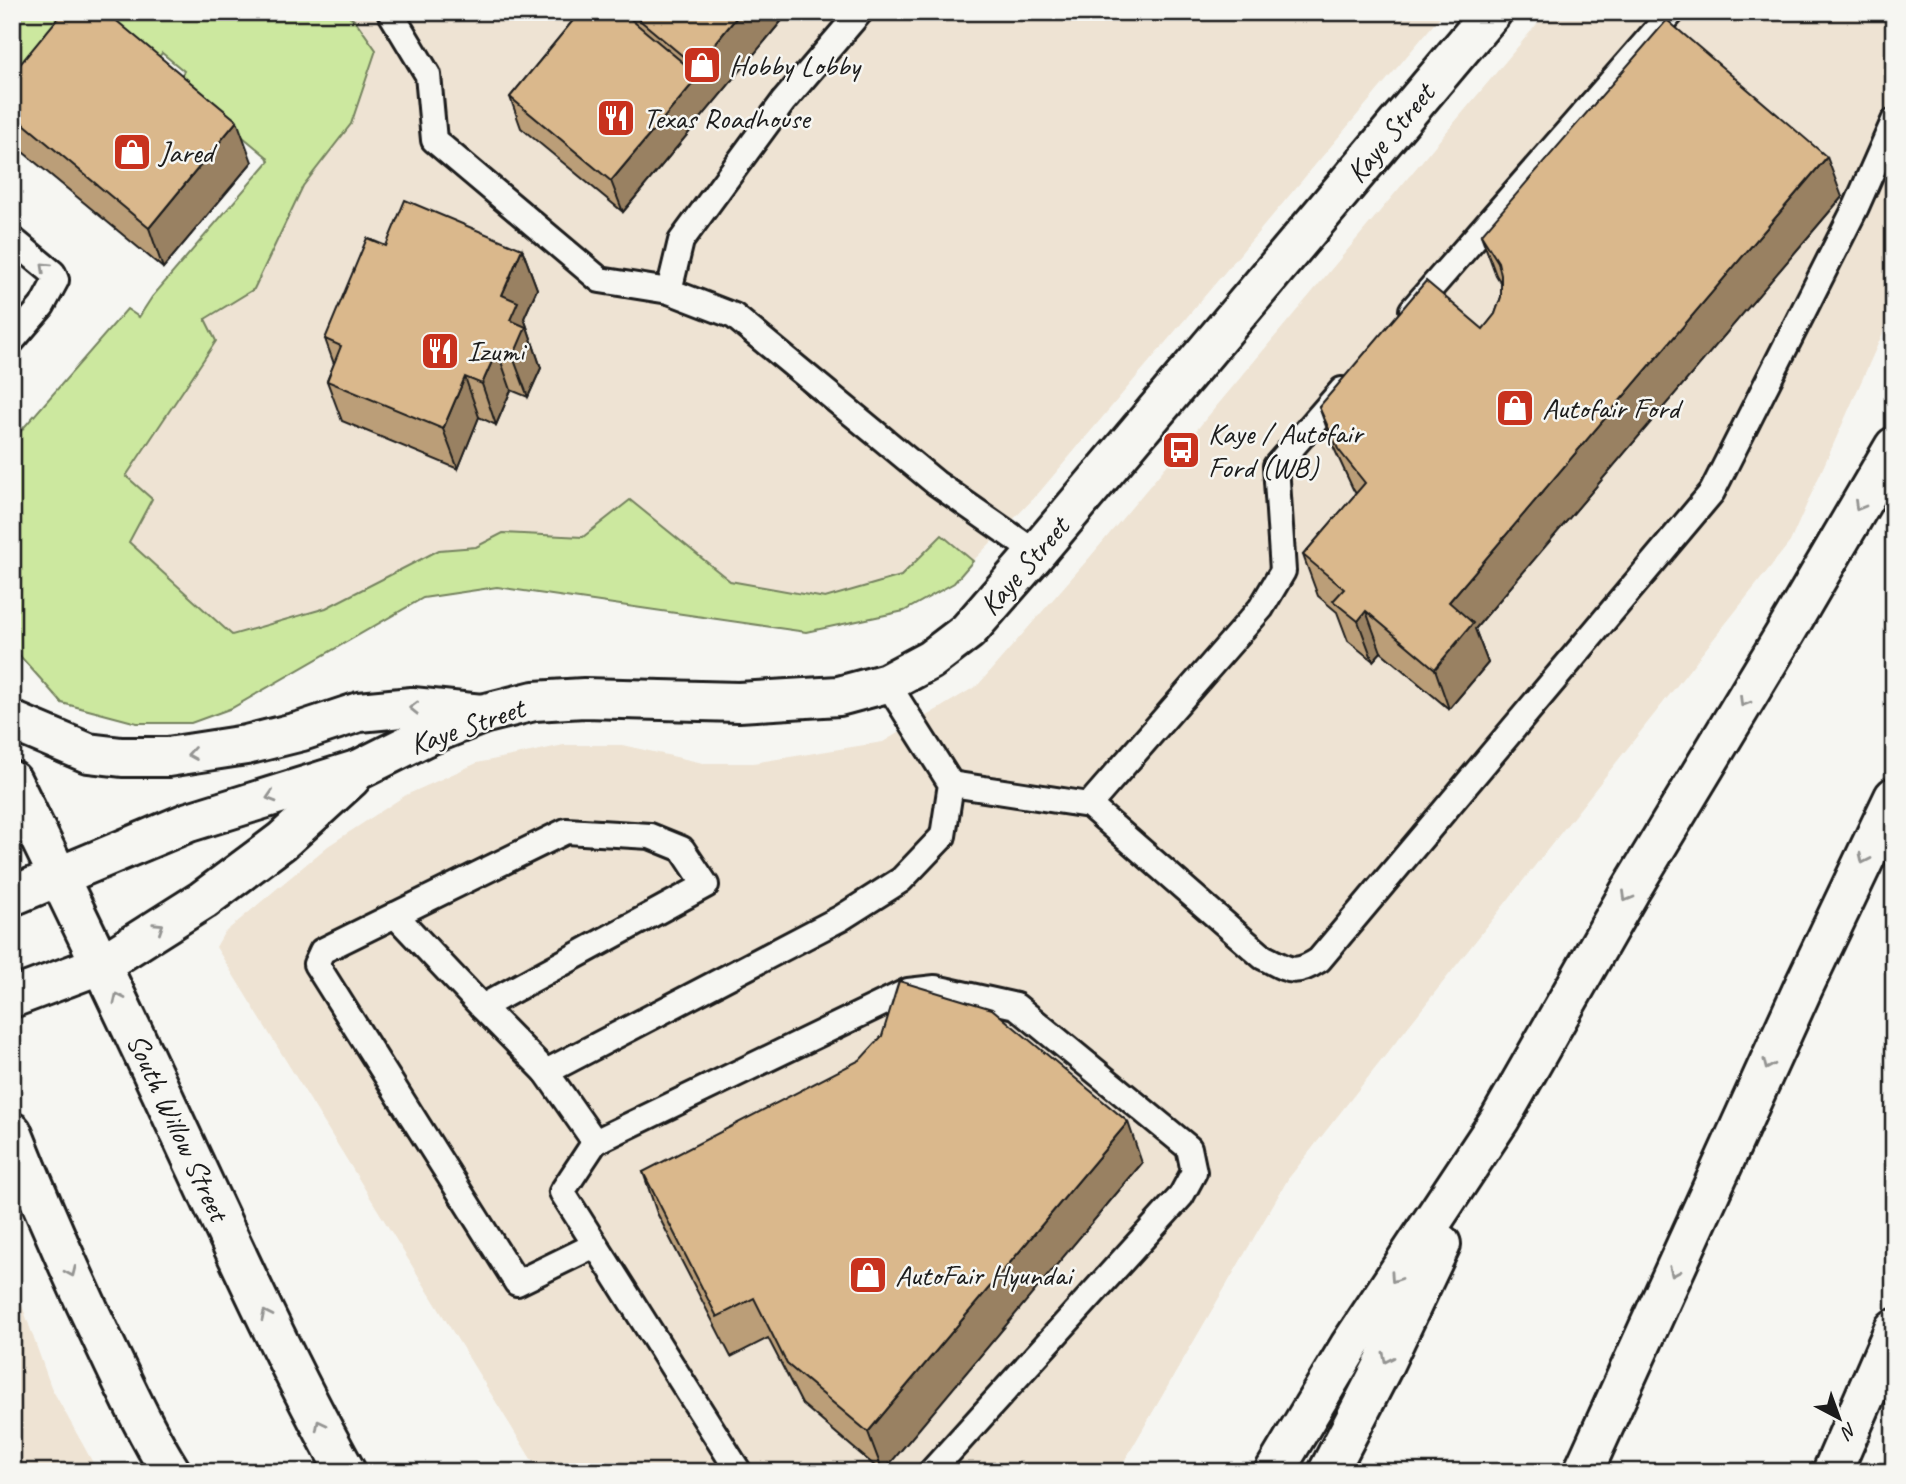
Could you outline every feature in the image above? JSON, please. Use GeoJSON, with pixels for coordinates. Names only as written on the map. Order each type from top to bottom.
{"type":"FeatureCollection","features":[{"type":"Feature","properties":{"kind":"main road","name":"Kaye Street"},"geometry":{"type":"LineString","coordinates":[[12,897],[189,822],[360,769],[424,737],[482,714],[534,701],[584,698],[739,702],[839,696],[887,683],[930,660],[968,631],[1036,553],[1492,12]]}},
{"type":"Feature","properties":{"kind":"main road"},"geometry":{"type":"LineString","coordinates":[[1274,1472],[1349,1347],[1500,1119],[1630,891],[1894,447]]}},
{"type":"Feature","properties":{"kind":"main road"},"geometry":{"type":"LineString","coordinates":[[12,721],[88,753],[122,757],[168,757],[246,745],[302,731],[359,712],[412,707],[482,714]]}},
{"type":"Feature","properties":{"kind":"main road","name":"Kaye Street"},"geometry":{"type":"LineString","coordinates":[[12,998],[102,964],[203,900],[282,841],[360,769]]}},
{"type":"Feature","properties":{"kind":"main road","name":"South Willow Street"},"geometry":{"type":"LineString","coordinates":[[12,781],[102,964],[225,1231],[316,1418],[346,1472]]}},
{"type":"Feature","properties":{"kind":"main road"},"geometry":{"type":"LineString","coordinates":[[1583,1472],[1797,1001],[1894,797]]}},
{"type":"Feature","properties":{"kind":"main road"},"geometry":{"type":"LineString","coordinates":[[1328,1472],[1382,1368],[1500,1119]]}},
{"type":"Feature","properties":{"kind":"main road"},"geometry":{"type":"LineString","coordinates":[[12,1132],[43,1210],[129,1394],[171,1472]]}},
{"type":"Feature","properties":{"kind":"main road"},"geometry":{"type":"LineString","coordinates":[[12,1170],[43,1210]]}},
{"type":"Feature","properties":{"kind":"main road"},"geometry":{"type":"LineString","coordinates":[[1832,1472],[1894,1329]]}},
{"type":"Feature","properties":{"kind":"lane"},"geometry":{"type":"LineString","coordinates":[[390,12],[428,75],[434,140],[600,279],[669,291],[734,316],[936,483],[1036,553]]}},
{"type":"Feature","properties":{"kind":"lane"},"geometry":{"type":"LineString","coordinates":[[669,291],[681,240],[783,102],[860,12]]}},
{"type":"Feature","properties":{"kind":"lane"},"geometry":{"type":"LineString","coordinates":[[1396,328],[1671,12]]}},
{"type":"Feature","properties":{"kind":"lane"},"geometry":{"type":"LineString","coordinates":[[951,784],[1089,805],[1262,957],[1290,970],[1304,970],[1319,960],[1712,492],[1856,206],[1894,121]]}},
{"type":"Feature","properties":{"kind":"lane"},"geometry":{"type":"LineString","coordinates":[[12,239],[53,273],[56,280],[42,306],[12,341]]}},
{"type":"Feature","properties":{"kind":"lane"},"geometry":{"type":"LineString","coordinates":[[1089,805],[1261,608],[1283,571],[1276,466],[1359,371]]}},
{"type":"Feature","properties":{"kind":"lane"},"geometry":{"type":"LineString","coordinates":[[546,1072],[841,918],[901,880],[943,836],[951,784],[887,683]]}},
{"type":"Feature","properties":{"kind":"lane"},"geometry":{"type":"LineString","coordinates":[[482,1007],[706,885],[682,849],[650,836],[566,831],[322,951],[316,964],[517,1283],[595,1245]]}},
{"type":"Feature","properties":{"kind":"lane"},"geometry":{"type":"LineString","coordinates":[[395,915],[546,1072],[595,1142]]}},
{"type":"Feature","properties":{"kind":"lane"},"geometry":{"type":"LineString","coordinates":[[739,1472],[562,1192],[595,1142],[908,991],[935,988],[1016,1006],[1189,1148],[1194,1172],[1181,1196],[931,1472]]}},
{"type":"Feature","properties":{"kind":"shaded area"},"geometry":{"type":"Polygon","coordinates":[[[345,12],[1444,12],[1037,495],[973,561],[942,535],[901,576],[825,598],[730,581],[630,500],[583,537],[503,533],[476,547],[439,550],[326,608],[232,635],[129,542],[126,476],[216,341],[205,319],[254,289],[303,186],[351,124],[357,23],[345,12]]]}},
{"type":"Feature","properties":{"kind":"shaded area"},"geometry":{"type":"Polygon","coordinates":[[[1547,12],[1894,12],[1894,308],[1790,542],[1288,1179],[1118,1472],[539,1472],[216,947],[224,933],[328,846],[406,795],[477,763],[564,745],[622,745],[703,763],[753,763],[883,742],[978,685],[1090,557],[1547,12]]]}},
{"type":"Feature","properties":{"kind":"shaded area"},"geometry":{"type":"Polygon","coordinates":[[[12,1277],[51,1387],[98,1472],[12,1472],[12,1277]]]}},
{"type":"Feature","properties":{"kind":"green space"},"geometry":{"type":"Polygon","coordinates":[[[12,12],[345,12],[357,23],[376,50],[351,124],[303,186],[254,289],[205,319],[216,341],[126,476],[152,499],[129,542],[232,635],[326,608],[439,550],[476,547],[503,533],[583,537],[630,500],[730,581],[825,598],[901,576],[942,535],[973,561],[954,583],[904,611],[806,632],[497,587],[423,598],[232,708],[191,723],[137,723],[62,703],[12,647],[12,441],[127,309],[139,317],[152,297],[269,161],[177,82],[184,71],[162,53],[157,60],[12,105],[12,12]]]}},
{"type":"Feature","properties":{"kind":"building","name":"Jared"},"geometry":{"type":"Polygon","coordinates":[[[63,12],[106,12],[237,121],[149,228],[12,114],[12,74],[63,12]]]}},
{"type":"Feature","properties":{"kind":"building","name":"Texas Roadhouse"},"geometry":{"type":"Polygon","coordinates":[[[580,12],[622,12],[699,76],[611,181],[510,97],[580,12]]]}},
{"type":"Feature","properties":{"kind":"building"},"geometry":{"type":"Polygon","coordinates":[[[630,12],[741,12],[696,67],[630,12]]]}},
{"type":"Feature","properties":{"kind":"building","name":"Autofair Ford"},"geometry":{"type":"Polygon","coordinates":[[[1667,20],[1827,157],[1449,602],[1473,623],[1435,669],[1366,611],[1358,621],[1333,601],[1344,589],[1303,555],[1365,483],[1338,449],[1319,407],[1426,281],[1483,329],[1495,314],[1501,297],[1501,275],[1498,262],[1481,235],[1667,20]]]}},
{"type":"Feature","properties":{"kind":"building","name":"Izumi"},"geometry":{"type":"Polygon","coordinates":[[[405,200],[522,249],[502,295],[518,302],[510,320],[526,327],[513,357],[497,350],[482,384],[465,377],[443,429],[327,381],[341,346],[325,339],[367,238],[386,246],[405,200]]]}},
{"type":"Feature","properties":{"kind":"building","name":"AutoFair Hyundai"},"geometry":{"type":"Polygon","coordinates":[[[899,981],[992,1009],[1128,1122],[868,1432],[787,1364],[754,1298],[717,1317],[643,1172],[860,1060],[882,1036],[899,981]]]}},
{"type":"Feature","properties":{"kind":"place","name":"Hobby Lobby"},"geometry":{"type":"Point","coordinates":[702,65]}},
{"type":"Feature","properties":{"kind":"place","name":"Texas Roadhouse"},"geometry":{"type":"Point","coordinates":[616,118]}},
{"type":"Feature","properties":{"kind":"place","name":"Jared"},"geometry":{"type":"Point","coordinates":[132,152]}},
{"type":"Feature","properties":{"kind":"place","name":"Izumi"},"geometry":{"type":"Point","coordinates":[440,351]}},
{"type":"Feature","properties":{"kind":"place","name":"Autofair Ford"},"geometry":{"type":"Point","coordinates":[1515,408]}},
{"type":"Feature","properties":{"kind":"place","name":"Kaye / Autofair Ford (WB)"},"geometry":{"type":"Point","coordinates":[1181,450]}},
{"type":"Feature","properties":{"kind":"place","name":"AutoFair Hyundai"},"geometry":{"type":"Point","coordinates":[868,1275]}}]}
